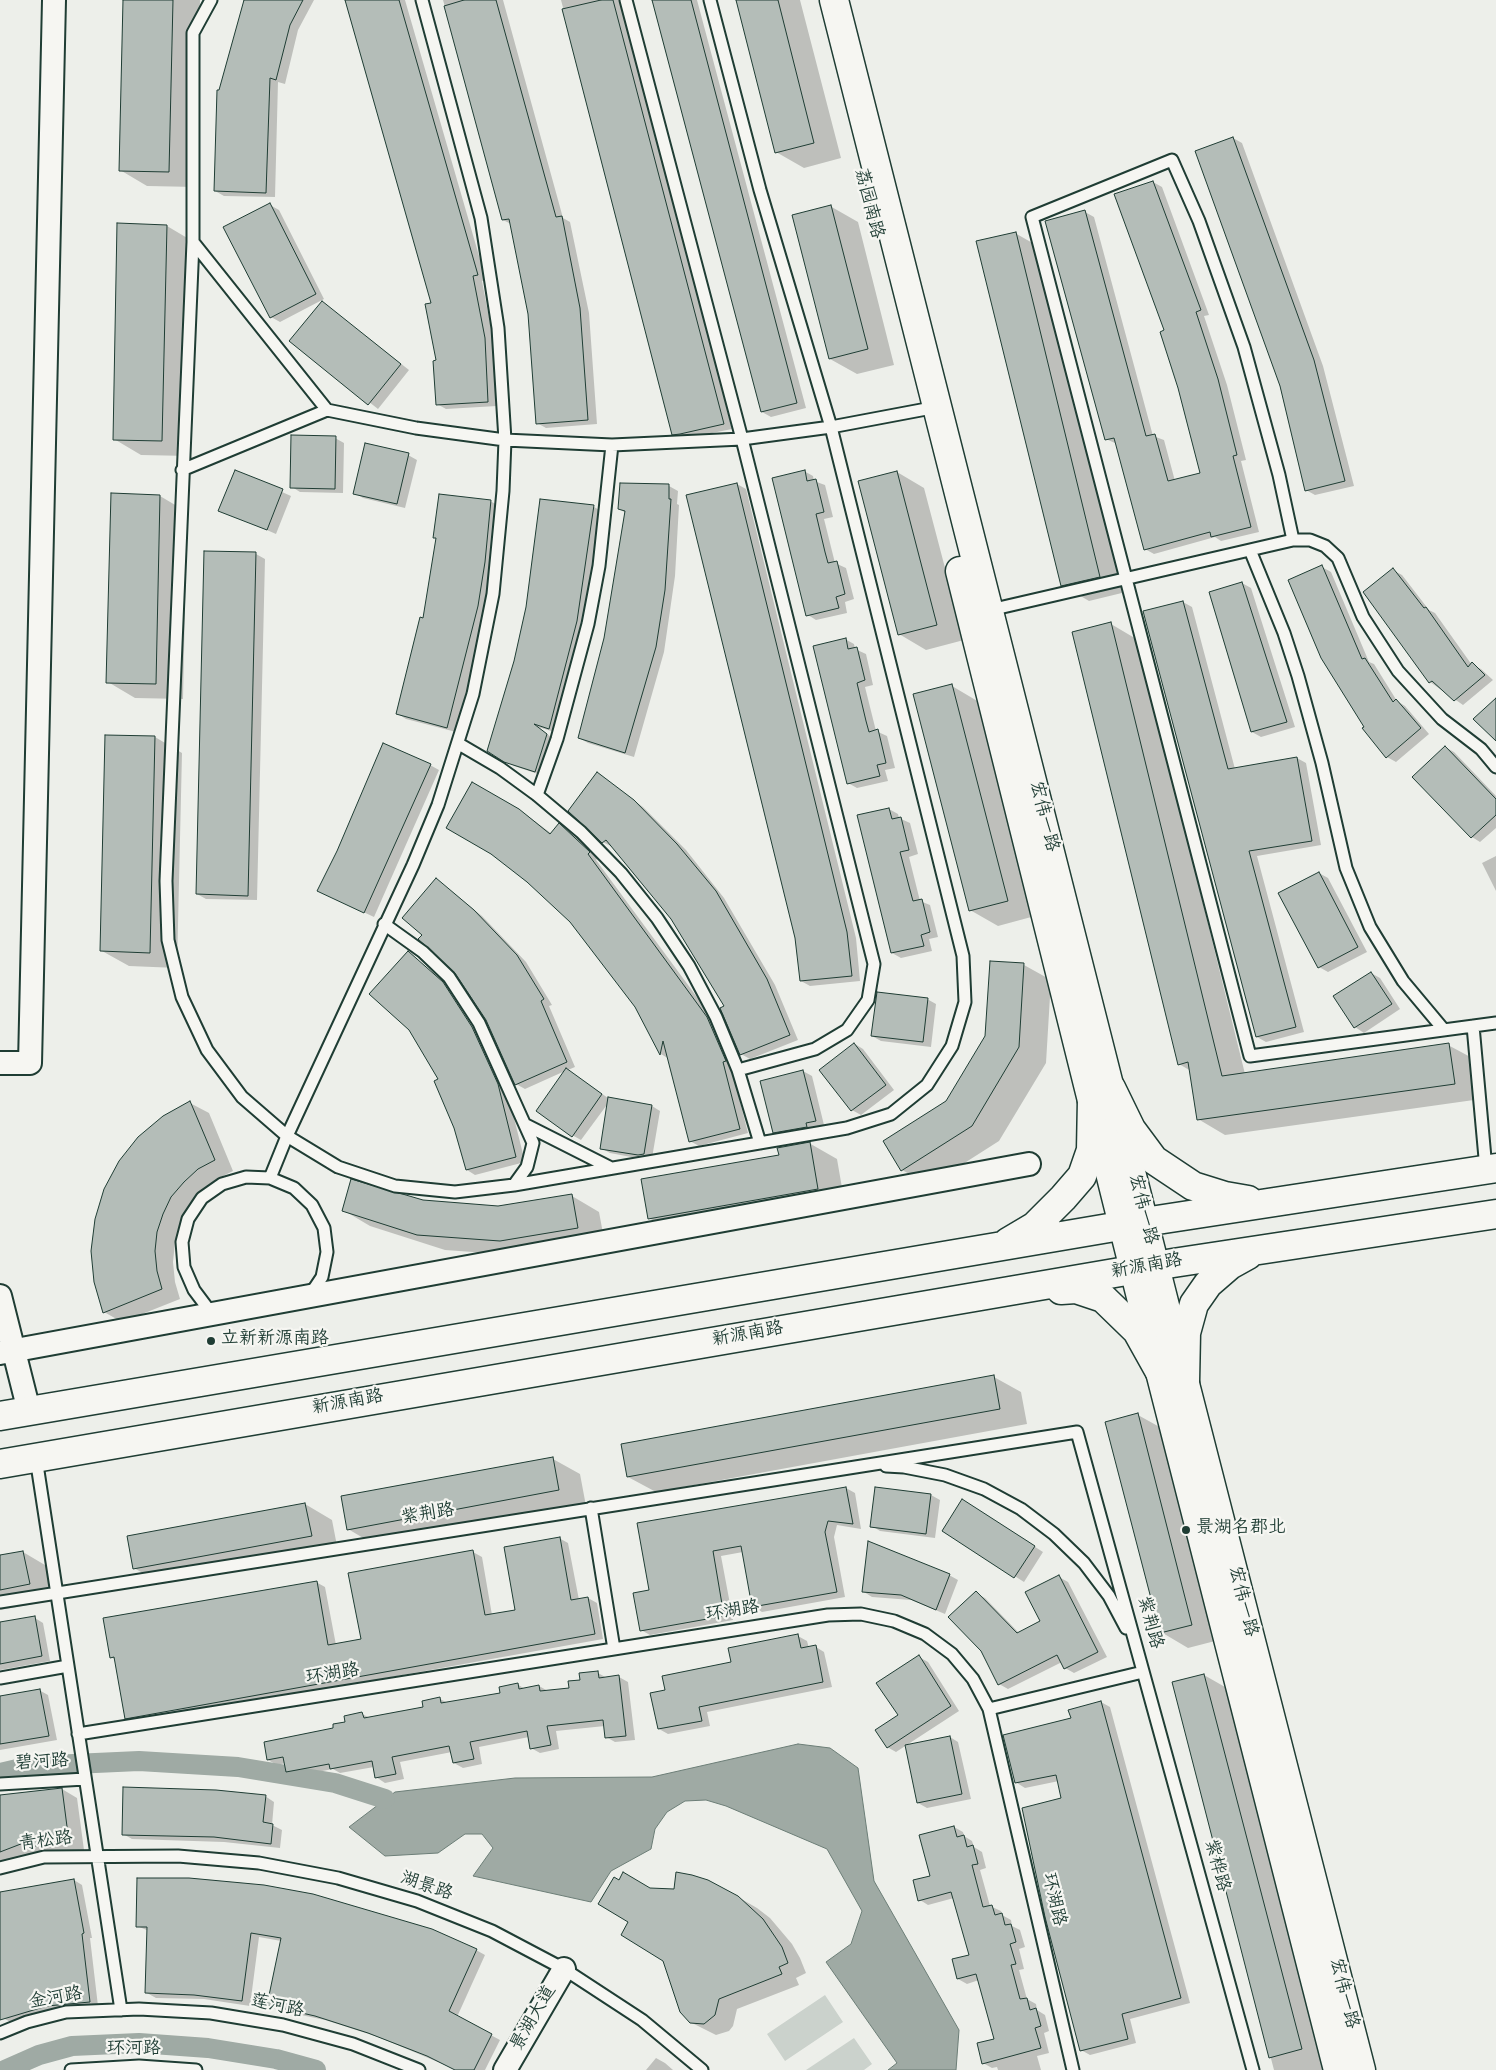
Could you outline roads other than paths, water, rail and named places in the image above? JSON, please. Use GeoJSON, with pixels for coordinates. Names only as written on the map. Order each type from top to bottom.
{"type":"FeatureCollection","features":[{"type":"Feature","properties":{"kind":"main road","name":"荔园南路"},"geometry":{"type":"LineString","coordinates":[[815,0],[929,408]]}},
{"type":"Feature","properties":{"kind":"main road","name":"荔园南路"},"geometry":{"type":"LineString","coordinates":[[834,0],[929,408]]}},
{"type":"Feature","properties":{"kind":"main road","name":"宏伟一路"},"geometry":{"type":"LineString","coordinates":[[929,408],[990,610],[1101,1093]]}},
{"type":"Feature","properties":{"kind":"main road","name":"宏伟一路"},"geometry":{"type":"LineString","coordinates":[[929,408],[1173,1378],[1338,2070]]}},
{"type":"Feature","properties":{"kind":"main road"},"geometry":{"type":"LineString","coordinates":[[1101,1093],[1154,1160],[1193,1186],[1225,1196],[1267,1203]]}},
{"type":"Feature","properties":{"kind":"main road"},"geometry":{"type":"LineString","coordinates":[[995,1249],[1035,1226],[1064,1198],[1082,1176],[1091,1150],[1101,1093]]}},
{"type":"Feature","properties":{"kind":"main road"},"geometry":{"type":"LineString","coordinates":[[0,1416],[1134,1224],[1491,1169]]}},
{"type":"Feature","properties":{"kind":"main road","name":"新源南路"},"geometry":{"type":"LineString","coordinates":[[0,1464],[1145,1268],[1496,1214]]}},
{"type":"Feature","properties":{"kind":"main road"},"geometry":{"type":"LineString","coordinates":[[1173,1378],[1194,1304],[1215,1277],[1230,1265],[1256,1251]]}},
{"type":"Feature","properties":{"kind":"main road"},"geometry":{"type":"LineString","coordinates":[[1017,1290],[1076,1289],[1103,1298],[1137,1331],[1173,1378]]}},
{"type":"Feature","properties":{"kind":"main road","name":"宏伟一路"},"geometry":{"type":"LineString","coordinates":[[1173,1378],[1362,2070]]}},
{"type":"Feature","properties":{"kind":"street"},"geometry":{"type":"LineString","coordinates":[[0,1063],[30,1063],[54,0]]}},
{"type":"Feature","properties":{"kind":"street"},"geometry":{"type":"LineString","coordinates":[[7,1352],[1029,1164]]}},
{"type":"Feature","properties":{"kind":"street"},"geometry":{"type":"LineString","coordinates":[[0,1296],[7,1352],[29,1411]]}},
{"type":"Feature","properties":{"kind":"street","name":"景湖大道"},"geometry":{"type":"LineString","coordinates":[[505,2070],[564,1969]]}},
{"type":"Feature","properties":{"kind":"lane"},"geometry":{"type":"LineString","coordinates":[[211,0],[193,33],[193,242],[166,881],[168,940],[182,997],[207,1050],[242,1097],[286,1136],[338,1167],[395,1186],[455,1192],[514,1185],[847,1128],[891,1114],[926,1085],[937,1069],[952,1046],[965,1002],[963,956],[831,427],[760,190],[710,0]]}},
{"type":"Feature","properties":{"kind":"lane"},"geometry":{"type":"LineString","coordinates":[[270,1178],[286,1136],[417,857],[438,805],[459,744],[473,694],[493,594],[499,542],[504,440],[498,328],[481,218],[422,0]]}},
{"type":"Feature","properties":{"kind":"lane"},"geometry":{"type":"LineString","coordinates":[[626,0],[742,439],[874,964],[868,1000],[846,1030],[815,1049],[738,1070]]}},
{"type":"Feature","properties":{"kind":"lane"},"geometry":{"type":"LineString","coordinates":[[1293,540],[1279,475],[1244,347],[1206,239],[1172,160],[1032,216],[1250,1056],[1496,1023]]}},
{"type":"Feature","properties":{"kind":"lane"},"geometry":{"type":"LineString","coordinates":[[193,242],[327,410]]}},
{"type":"Feature","properties":{"kind":"lane"},"geometry":{"type":"LineString","coordinates":[[182,470],[327,410],[416,428],[504,440],[612,445],[742,439],[831,427],[929,408]]}},
{"type":"Feature","properties":{"kind":"lane"},"geometry":{"type":"LineString","coordinates":[[537,795],[560,729],[588,624],[603,536],[612,445]]}},
{"type":"Feature","properties":{"kind":"lane"},"geometry":{"type":"LineString","coordinates":[[990,610],[1293,540],[1310,540],[1326,546],[1338,558],[1363,617],[1398,671],[1442,719],[1481,749],[1496,766]]}},
{"type":"Feature","properties":{"kind":"lane"},"geometry":{"type":"LineString","coordinates":[[1250,550],[1281,625],[1301,685],[1322,763],[1346,868],[1370,927],[1403,981],[1444,1030]]}},
{"type":"Feature","properties":{"kind":"lane"},"geometry":{"type":"LineString","coordinates":[[459,744],[500,768],[537,795],[581,832],[621,873],[657,918],[689,966],[716,1017],[738,1070],[760,1143]]}},
{"type":"Feature","properties":{"kind":"lane"},"geometry":{"type":"LineString","coordinates":[[384,924],[423,952],[449,977],[479,1022],[533,1142],[527,1167],[514,1185]]}},
{"type":"Feature","properties":{"kind":"lane"},"geometry":{"type":"LineString","coordinates":[[1472,1026],[1491,1169]]}},
{"type":"Feature","properties":{"kind":"lane"},"geometry":{"type":"LineString","coordinates":[[526,1125],[611,1168]]}},
{"type":"Feature","properties":{"kind":"lane"},"geometry":{"type":"LineString","coordinates":[[212,1314],[194,1290],[184,1267],[182,1242],[188,1219],[202,1198],[222,1184],[246,1177],[270,1178],[294,1188],[312,1205],[324,1228],[328,1252],[322,1277],[309,1296]]}},
{"type":"Feature","properties":{"kind":"lane","name":"紫荆路"},"geometry":{"type":"LineString","coordinates":[[0,1602],[1077,1432],[1143,1672]]}},
{"type":"Feature","properties":{"kind":"lane"},"geometry":{"type":"LineString","coordinates":[[36,1457],[121,2010]]}},
{"type":"Feature","properties":{"kind":"lane","name":"紫荆路"},"geometry":{"type":"LineString","coordinates":[[863,1465],[904,1467],[945,1476],[984,1489],[1021,1509],[1054,1534],[1072,1551],[1109,1596],[1129,1633],[1143,1672]]}},
{"type":"Feature","properties":{"kind":"lane"},"geometry":{"type":"LineString","coordinates":[[592,1508],[614,1649]]}},
{"type":"Feature","properties":{"kind":"lane","name":"环湖路"},"geometry":{"type":"LineString","coordinates":[[78,1734],[828,1615],[861,1614],[894,1621],[932,1639],[952,1654],[974,1679],[989,1709],[1074,2070]]}},
{"type":"Feature","properties":{"kind":"lane"},"geometry":{"type":"LineString","coordinates":[[0,1678],[68,1666]]}},
{"type":"Feature","properties":{"kind":"lane"},"geometry":{"type":"LineString","coordinates":[[989,1709],[1143,1672]]}},
{"type":"Feature","properties":{"kind":"lane","name":"紫桦路"},"geometry":{"type":"LineString","coordinates":[[1143,1672],[1253,2070]]}},
{"type":"Feature","properties":{"kind":"lane","name":"碧河路"},"geometry":{"type":"LineString","coordinates":[[0,1784],[85,1779]]}},
{"type":"Feature","properties":{"kind":"lane","name":"青松路"},"geometry":{"type":"LineString","coordinates":[[0,1868],[44,1857],[97,1856]]}},
{"type":"Feature","properties":{"kind":"lane","name":"湖景路"},"geometry":{"type":"LineString","coordinates":[[97,1856],[178,1856],[259,1863],[338,1878],[416,1901],[492,1931],[564,1969],[642,2020],[702,2070]]}},
{"type":"Feature","properties":{"kind":"lane","name":"金河路"},"geometry":{"type":"LineString","coordinates":[[0,2034],[27,2022],[66,2012],[121,2010]]}},
{"type":"Feature","properties":{"kind":"lane","name":"莲河路"},"geometry":{"type":"LineString","coordinates":[[121,2010],[211,2013],[283,2025],[353,2044],[420,2070]]}},
{"type":"Feature","properties":{"kind":"lane","name":"环河路"},"geometry":{"type":"LineString","coordinates":[[71,2070],[139,2066],[196,2070]]}},
{"type":"Feature","properties":{"kind":"waterway"},"geometry":{"type":"LineString","coordinates":[[0,1773],[30,1766],[139,1761],[238,1767],[335,1783],[385,1799]]}},
{"type":"Feature","properties":{"kind":"waterway"},"geometry":{"type":"LineString","coordinates":[[5,2070],[39,2055],[72,2046],[139,2043],[208,2048],[276,2059],[316,2070]]}},
{"type":"Feature","properties":{"kind":"place","name":"立新新源南路"},"geometry":{"type":"Point","coordinates":[211,1341]}},
{"type":"Feature","properties":{"kind":"place","name":"景湖名郡北"},"geometry":{"type":"Point","coordinates":[1186,1530]}}]}
